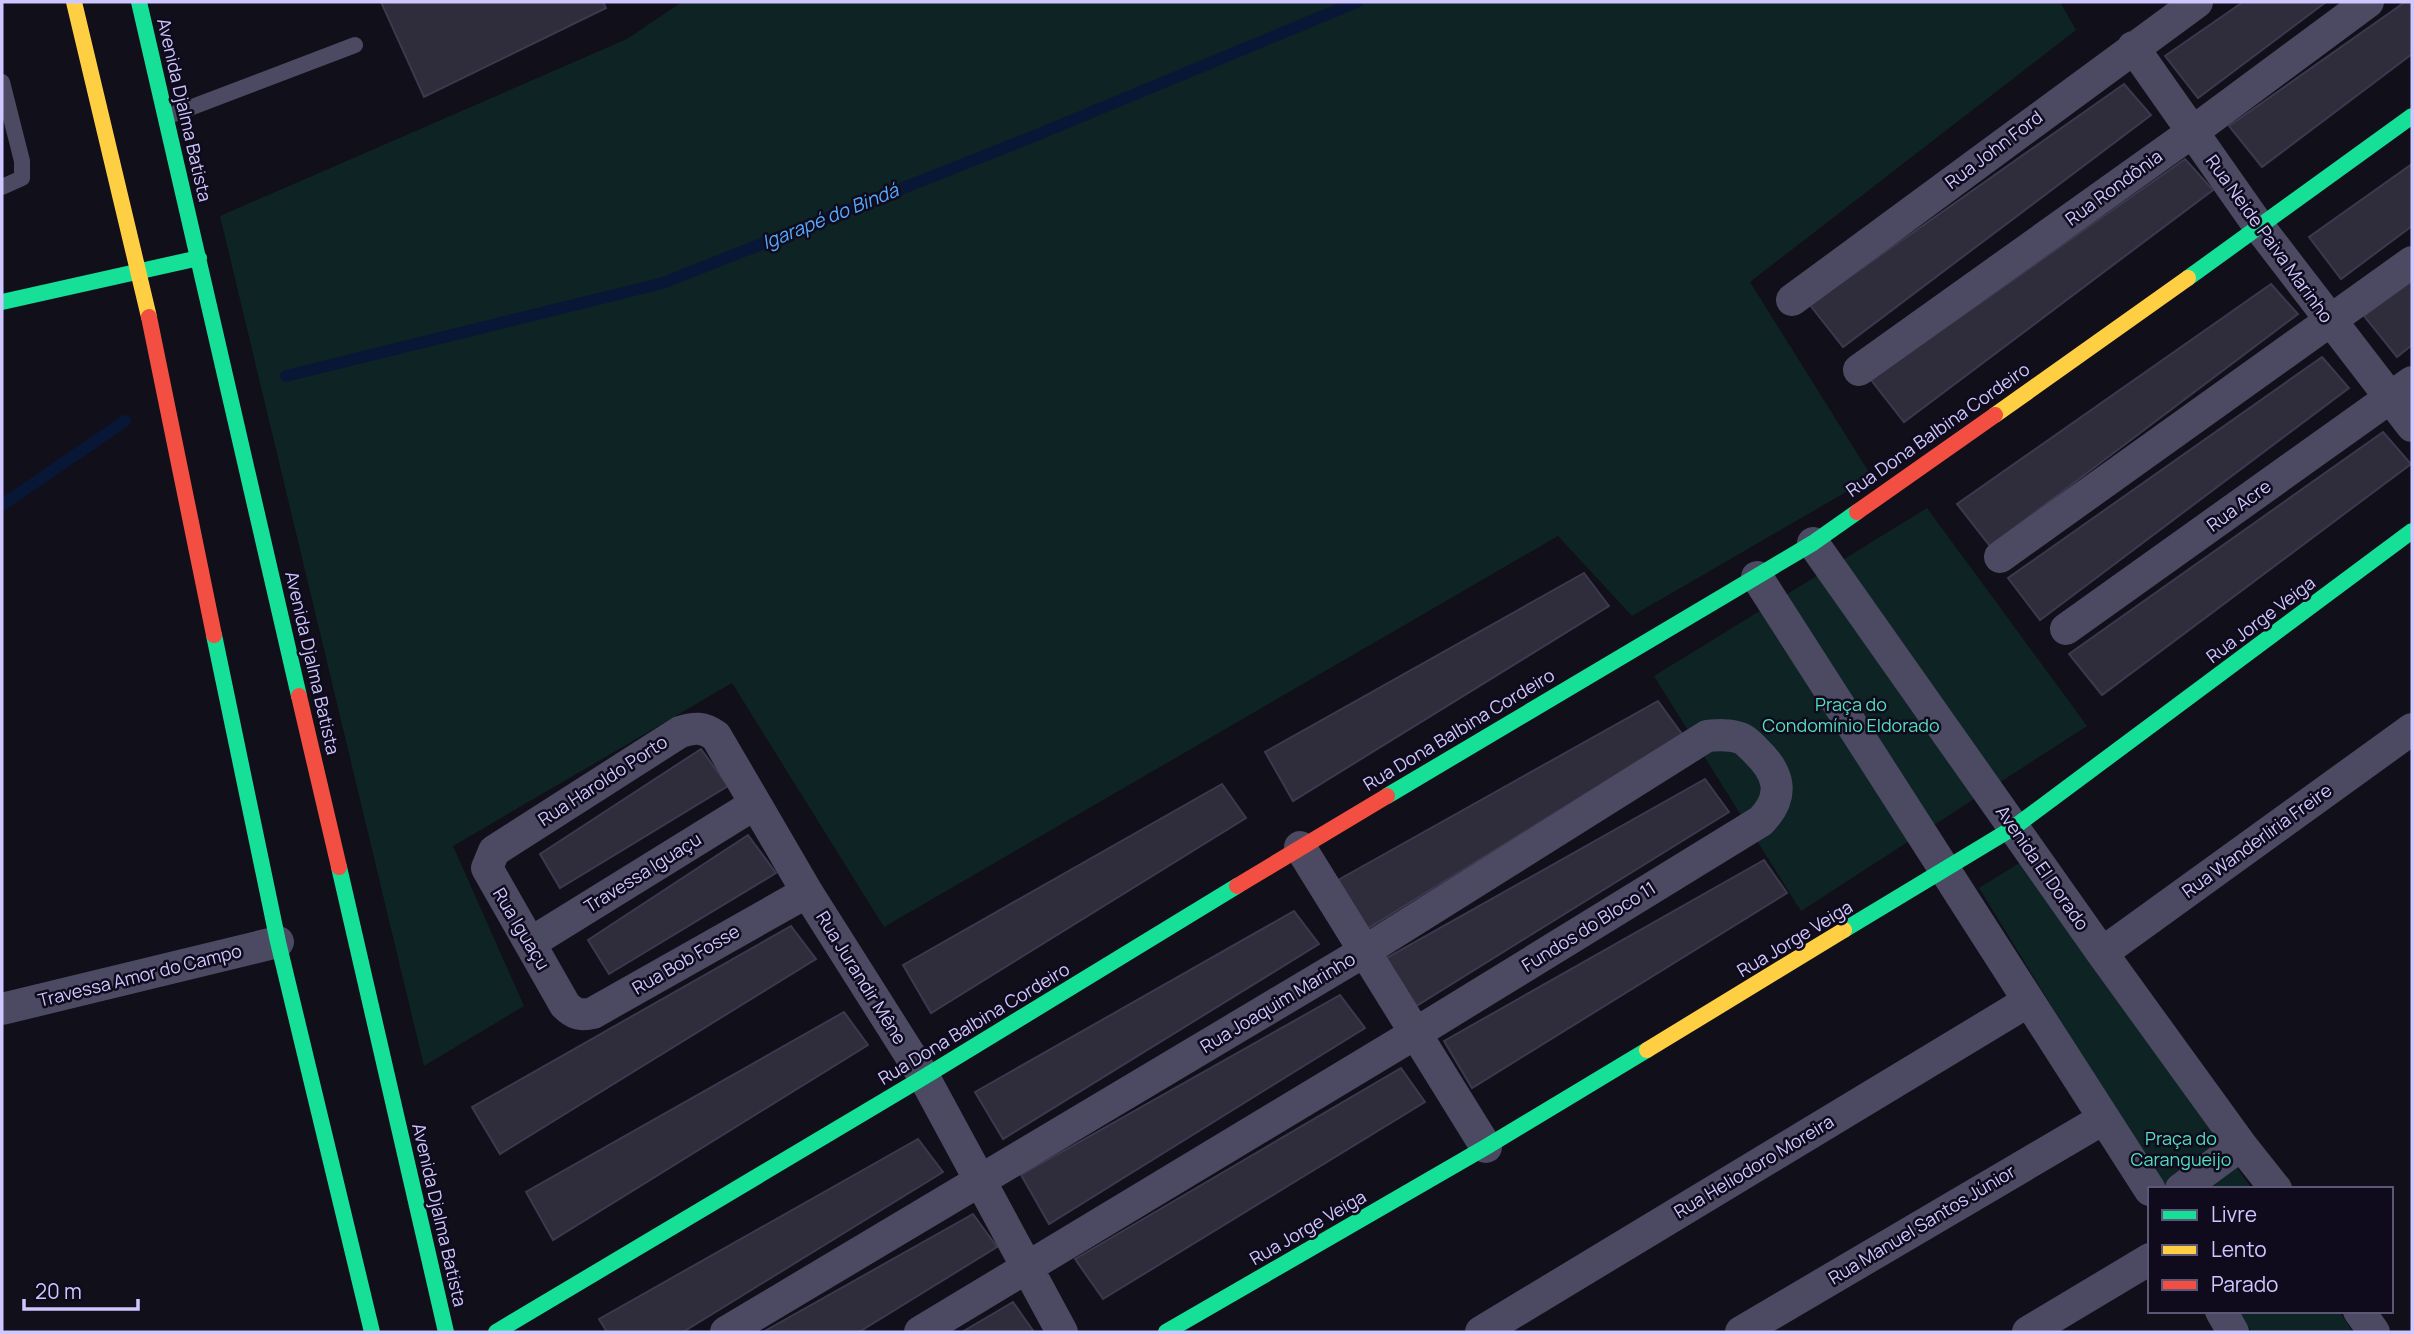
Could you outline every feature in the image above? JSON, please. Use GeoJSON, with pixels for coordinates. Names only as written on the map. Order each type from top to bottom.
{"type":"FeatureCollection","features":[{"type":"Feature","properties":{"kind":"street"},"geometry":{"type":"LineString","coordinates":[[74,2],[139,270],[278,942],[372,1332]]}},
{"type":"Feature","properties":{"kind":"street","name":"Avenida Djalma Batista"},"geometry":{"type":"LineString","coordinates":[[139,2],[446,1332]]}},
{"type":"Feature","properties":{"kind":"street","name":"Rua John Ford"},"geometry":{"type":"LineString","coordinates":[[1792,300],[2197,2]]}},
{"type":"Feature","properties":{"kind":"street","name":"Rua Rondônia"},"geometry":{"type":"LineString","coordinates":[[1859,370],[2191,133],[2368,2]]}},
{"type":"Feature","properties":{"kind":"street","name":"Rua Neide Paiva Marinho"},"geometry":{"type":"LineString","coordinates":[[2133,47],[2191,133],[2329,321],[2402,390],[2412,426]]}},
{"type":"Feature","properties":{"kind":"street","name":"Rua Dona Balbina Cordeiro"},"geometry":{"type":"LineString","coordinates":[[496,1332],[924,1077],[1300,846],[1813,543],[2260,228],[2412,116]]}},
{"type":"Feature","properties":{"kind":"street"},"geometry":{"type":"LineString","coordinates":[[2,302],[200,258]]}},
{"type":"Feature","properties":{"kind":"street"},"geometry":{"type":"LineString","coordinates":[[2000,557],[2412,262]]}},
{"type":"Feature","properties":{"kind":"street","name":"Rua Acre"},"geometry":{"type":"LineString","coordinates":[[2066,629],[2402,390]]}},
{"type":"Feature","properties":{"kind":"street","name":"Rua Jorge Veiga"},"geometry":{"type":"LineString","coordinates":[[1166,1332],[1486,1147],[2013,828],[2412,531]]}},
{"type":"Feature","properties":{"kind":"street","name":"Avenida El Dorado"},"geometry":{"type":"LineString","coordinates":[[1813,543],[2102,953],[2274,1187]]}},
{"type":"Feature","properties":{"kind":"street"},"geometry":{"type":"LineString","coordinates":[[1757,577],[2026,1002],[2148,1187]]}},
{"type":"Feature","properties":{"kind":"street","name":"Rua Haroldo Porto"},"geometry":{"type":"LineString","coordinates":[[494,852],[680,732],[694,727],[706,729],[716,736]]}},
{"type":"Feature","properties":{"kind":"street","name":"Rua Wanderliria Freire"},"geometry":{"type":"LineString","coordinates":[[2102,953],[2412,729]]}},
{"type":"Feature","properties":{"kind":"street","name":"Rua Jurandir Mêne"},"geometry":{"type":"LineString","coordinates":[[716,736],[807,892],[924,1077],[1062,1332]]}},
{"type":"Feature","properties":{"kind":"street","name":"Rua Joaquim Marinho"},"geometry":{"type":"LineString","coordinates":[[726,1332],[1364,951],[1707,736],[1743,738],[1771,765],[1777,787],[1774,807],[1761,821]]}},
{"type":"Feature","properties":{"kind":"street","name":"Travessa Iguaçu"},"geometry":{"type":"LineString","coordinates":[[531,942],[755,804]]}},
{"type":"Feature","properties":{"kind":"street","name":"Fundos do Bloco 11"},"geometry":{"type":"LineString","coordinates":[[1028,1269],[1761,821]]}},
{"type":"Feature","properties":{"kind":"street"},"geometry":{"type":"LineString","coordinates":[[1300,846],[1486,1147]]}},
{"type":"Feature","properties":{"kind":"street","name":"Rua Iguaçu"},"geometry":{"type":"LineString","coordinates":[[494,852],[487,869],[493,883],[531,942],[565,1005]]}},
{"type":"Feature","properties":{"kind":"street","name":"Rua Bob Fosse"},"geometry":{"type":"LineString","coordinates":[[565,1005],[573,1013],[593,1013],[807,892]]}},
{"type":"Feature","properties":{"kind":"street","name":"Travessa Amor do Campo"},"geometry":{"type":"LineString","coordinates":[[2,1009],[278,942]]}},
{"type":"Feature","properties":{"kind":"street","name":"Rua Heliodoro Moreira"},"geometry":{"type":"LineString","coordinates":[[1480,1332],[2026,1002]]}},
{"type":"Feature","properties":{"kind":"street","name":"Rua Manuel Santos Júnior"},"geometry":{"type":"LineString","coordinates":[[1741,1332],[2104,1119]]}},
{"type":"Feature","properties":{"kind":"street"},"geometry":{"type":"LineString","coordinates":[[2183,1187],[2241,1145]]}},
{"type":"Feature","properties":{"kind":"street"},"geometry":{"type":"LineString","coordinates":[[2028,1332],[2148,1260]]}},
{"type":"Feature","properties":{"kind":"street"},"geometry":{"type":"LineString","coordinates":[[920,1332],[1028,1269]]}},
{"type":"Feature","properties":{"kind":"street"},"geometry":{"type":"LineString","coordinates":[[2222,1313],[2234,1332]]}},
{"type":"Feature","properties":{"kind":"street"},"geometry":{"type":"LineString","coordinates":[[2361,1313],[2374,1332]]}},
{"type":"Feature","properties":{"kind":"lane"},"geometry":{"type":"LineString","coordinates":[[166,117],[355,45]]}},
{"type":"Feature","properties":{"kind":"lane"},"geometry":{"type":"LineString","coordinates":[[2,82],[22,161],[22,178],[2,187]]}},
{"type":"Feature","properties":{"kind":"green space"},"geometry":{"type":"Polygon","coordinates":[[[682,2],[2060,2],[2076,30],[1750,282],[1872,477],[1632,616],[1558,536],[884,927],[732,683],[453,846],[524,1006],[424,1066],[220,216],[627,39],[682,2]]]}},
{"type":"Feature","properties":{"kind":"green space","name":"Praça do Condomínio Eldorado"},"geometry":{"type":"Polygon","coordinates":[[[1927,508],[2087,726],[1801,911],[1654,676],[1927,508]]]}},
{"type":"Feature","properties":{"kind":"green space","name":"Praça do Carangueijo"},"geometry":{"type":"Polygon","coordinates":[[[2021,862],[2251,1187],[2163,1187],[1979,888],[2021,862]]]}},
{"type":"Feature","properties":{"kind":"green space"},"geometry":{"type":"Polygon","coordinates":[[[2240,1313],[2340,1313],[2353,1332],[2252,1332],[2240,1313]]]}},
{"type":"Feature","properties":{"kind":"building"},"geometry":{"type":"Polygon","coordinates":[[[381,2],[603,2],[606,8],[424,97],[381,2]]]}},
{"type":"Feature","properties":{"kind":"building"},"geometry":{"type":"Polygon","coordinates":[[[2243,2],[2326,2],[2198,98],[2165,56],[2243,2]]]}},
{"type":"Feature","properties":{"kind":"building"},"geometry":{"type":"Polygon","coordinates":[[[2405,2],[2412,2],[2412,54],[2262,167],[2229,126],[2405,2]]]}},
{"type":"Feature","properties":{"kind":"building"},"geometry":{"type":"Polygon","coordinates":[[[2124,84],[2151,115],[1843,347],[1810,305],[2124,84]]]}},
{"type":"Feature","properties":{"kind":"building"},"geometry":{"type":"Polygon","coordinates":[[[2185,159],[2213,190],[1904,422],[1871,380],[2185,159]]]}},
{"type":"Feature","properties":{"kind":"building"},"geometry":{"type":"Polygon","coordinates":[[[2412,164],[2412,226],[2341,279],[2309,237],[2412,164]]]}},
{"type":"Feature","properties":{"kind":"building"},"geometry":{"type":"Polygon","coordinates":[[[2412,281],[2412,345],[2397,357],[2364,316],[2412,281]]]}},
{"type":"Feature","properties":{"kind":"building"},"geometry":{"type":"Polygon","coordinates":[[[2271,284],[2298,314],[1990,546],[1957,504],[2271,284]]]}},
{"type":"Feature","properties":{"kind":"building"},"geometry":{"type":"Polygon","coordinates":[[[2322,357],[2349,388],[2040,620],[2008,578],[2322,357]]]}},
{"type":"Feature","properties":{"kind":"building"},"geometry":{"type":"Polygon","coordinates":[[[2383,432],[2411,464],[2102,695],[2069,654],[2383,432]]]}},
{"type":"Feature","properties":{"kind":"building"},"geometry":{"type":"Polygon","coordinates":[[[1584,573],[1609,606],[1293,801],[1265,752],[1584,573]]]}},
{"type":"Feature","properties":{"kind":"building"},"geometry":{"type":"Polygon","coordinates":[[[1658,701],[1682,734],[1367,929],[1338,880],[1658,701]]]}},
{"type":"Feature","properties":{"kind":"building"},"geometry":{"type":"Polygon","coordinates":[[[701,749],[728,786],[560,888],[540,854],[701,749]]]}},
{"type":"Feature","properties":{"kind":"building"},"geometry":{"type":"Polygon","coordinates":[[[1705,779],[1729,812],[1413,1008],[1385,959],[1705,779]]]}},
{"type":"Feature","properties":{"kind":"building"},"geometry":{"type":"Polygon","coordinates":[[[1222,784],[1246,818],[931,1013],[903,965],[1222,784]]]}},
{"type":"Feature","properties":{"kind":"building"},"geometry":{"type":"Polygon","coordinates":[[[748,835],[776,873],[609,974],[588,940],[748,835]]]}},
{"type":"Feature","properties":{"kind":"building"},"geometry":{"type":"Polygon","coordinates":[[[1764,860],[1787,893],[1472,1088],[1444,1041],[1764,860]]]}},
{"type":"Feature","properties":{"kind":"building"},"geometry":{"type":"Polygon","coordinates":[[[1294,911],[1319,944],[1003,1139],[975,1092],[1294,911]]]}},
{"type":"Feature","properties":{"kind":"building"},"geometry":{"type":"Polygon","coordinates":[[[791,926],[816,959],[500,1154],[472,1107],[791,926]]]}},
{"type":"Feature","properties":{"kind":"building"},"geometry":{"type":"Polygon","coordinates":[[[1340,995],[1365,1028],[1049,1224],[1021,1175],[1340,995]]]}},
{"type":"Feature","properties":{"kind":"building"},"geometry":{"type":"Polygon","coordinates":[[[844,1012],[868,1045],[553,1240],[526,1192],[844,1012]]]}},
{"type":"Feature","properties":{"kind":"building"},"geometry":{"type":"Polygon","coordinates":[[[1401,1068],[1425,1102],[1103,1299],[1075,1259],[1401,1068]]]}},
{"type":"Feature","properties":{"kind":"building"},"geometry":{"type":"Polygon","coordinates":[[[918,1139],[943,1172],[683,1332],[607,1332],[599,1319],[918,1139]]]}},
{"type":"Feature","properties":{"kind":"building"},"geometry":{"type":"Polygon","coordinates":[[[973,1214],[997,1247],[859,1332],[763,1332],[973,1214]]]}},
{"type":"Feature","properties":{"kind":"building"},"geometry":{"type":"Polygon","coordinates":[[[1013,1302],[1034,1332],[962,1332],[1013,1302]]]}},
{"type":"Feature","properties":{"kind":"waterway","name":"Igarapé do Bindá"},"geometry":{"type":"LineString","coordinates":[[286,376],[663,283],[1027,139],[1357,2]]}},
{"type":"Feature","properties":{"kind":"waterway","name":"Igarapé do Bindá"},"geometry":{"type":"LineString","coordinates":[[2,505],[125,421]]}},
{"type":"Feature","properties":{"kind":"traffic: fast"},"geometry":{"type":"LineString","coordinates":[[139,2],[299,696]]}},
{"type":"Feature","properties":{"kind":"traffic: fast"},"geometry":{"type":"LineString","coordinates":[[2188,278],[2412,116]]}},
{"type":"Feature","properties":{"kind":"traffic: fast"},"geometry":{"type":"LineString","coordinates":[[2,302],[199,258]]}},
{"type":"Feature","properties":{"kind":"traffic: fast"},"geometry":{"type":"LineString","coordinates":[[1387,796],[1813,543],[1857,512]]}},
{"type":"Feature","properties":{"kind":"traffic: fast"},"geometry":{"type":"LineString","coordinates":[[1844,930],[2013,828],[2412,531]]}},
{"type":"Feature","properties":{"kind":"traffic: fast"},"geometry":{"type":"LineString","coordinates":[[214,635],[278,942],[372,1332]]}},
{"type":"Feature","properties":{"kind":"traffic: fast"},"geometry":{"type":"LineString","coordinates":[[339,867],[446,1332]]}},
{"type":"Feature","properties":{"kind":"traffic: fast"},"geometry":{"type":"LineString","coordinates":[[496,1332],[924,1077],[1237,886]]}},
{"type":"Feature","properties":{"kind":"traffic: fast"},"geometry":{"type":"LineString","coordinates":[[1166,1332],[1486,1147],[1647,1050]]}},
{"type":"Feature","properties":{"kind":"traffic: slow"},"geometry":{"type":"LineString","coordinates":[[74,2],[149,317]]}},
{"type":"Feature","properties":{"kind":"traffic: slow"},"geometry":{"type":"LineString","coordinates":[[1995,415],[2188,278]]}},
{"type":"Feature","properties":{"kind":"traffic: slow"},"geometry":{"type":"LineString","coordinates":[[1647,1050],[1844,930]]}},
{"type":"Feature","properties":{"kind":"traffic: jam"},"geometry":{"type":"LineString","coordinates":[[149,317],[214,635]]}},
{"type":"Feature","properties":{"kind":"traffic: jam"},"geometry":{"type":"LineString","coordinates":[[1857,512],[1995,415]]}},
{"type":"Feature","properties":{"kind":"traffic: jam"},"geometry":{"type":"LineString","coordinates":[[299,696],[339,867]]}},
{"type":"Feature","properties":{"kind":"traffic: jam"},"geometry":{"type":"LineString","coordinates":[[1237,886],[1387,796]]}}]}
